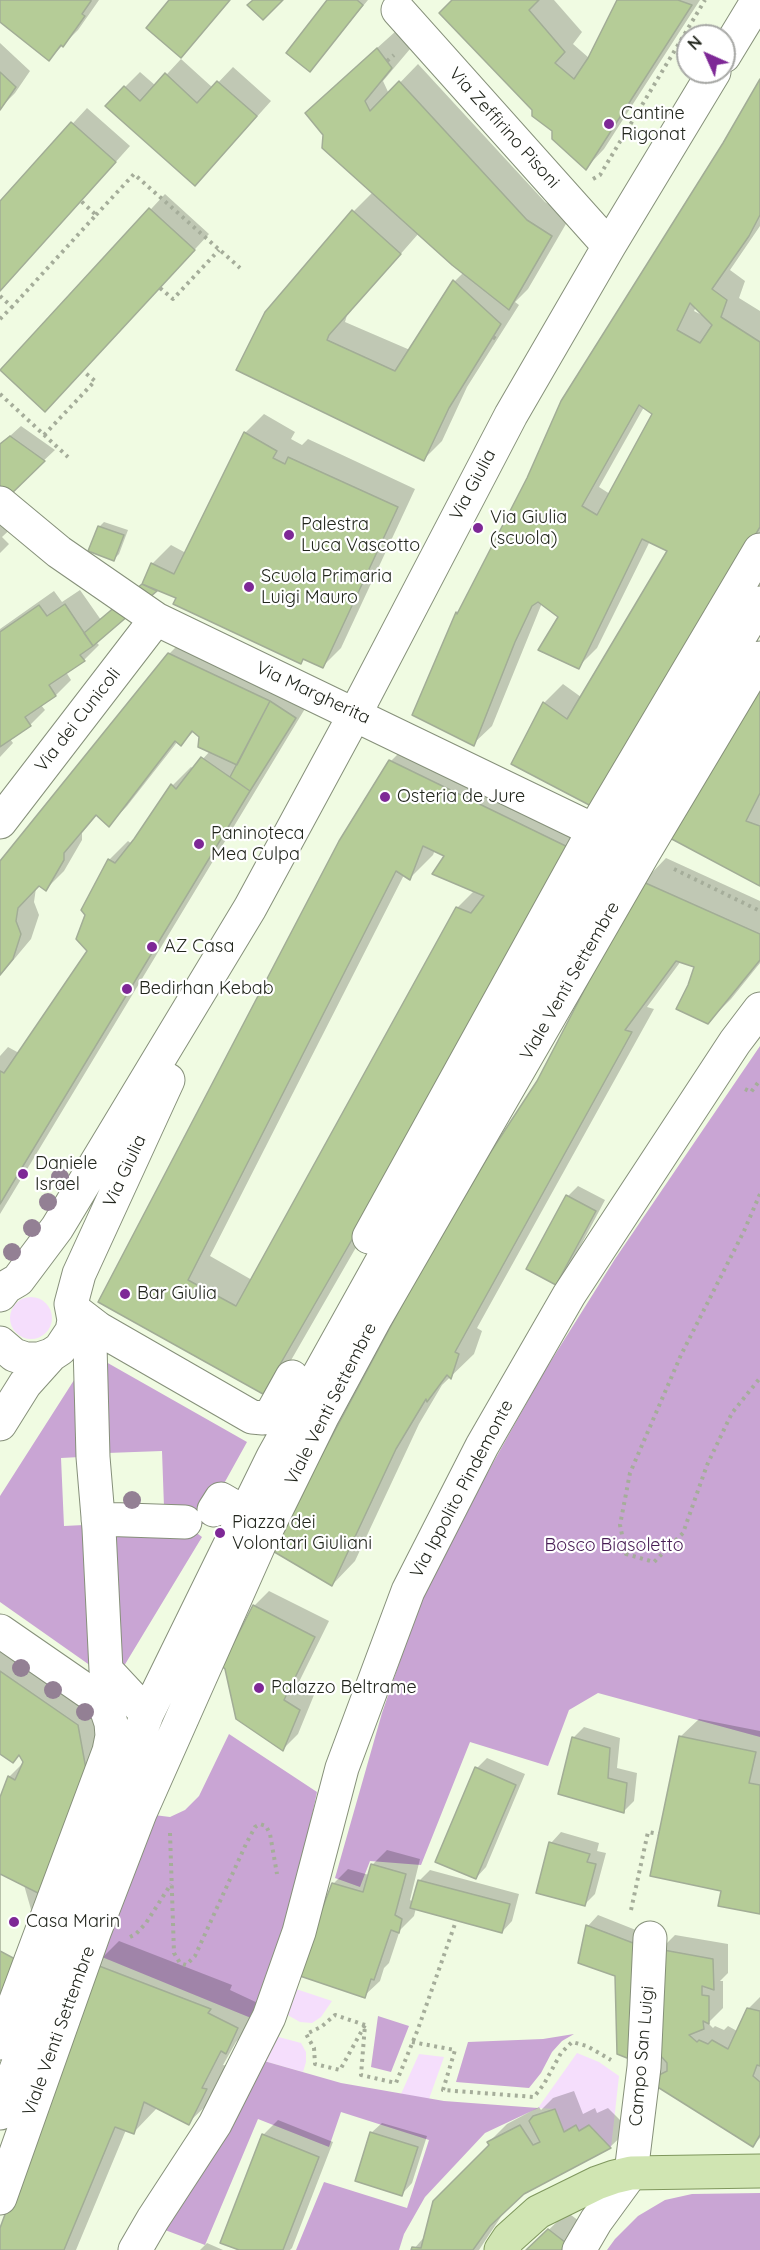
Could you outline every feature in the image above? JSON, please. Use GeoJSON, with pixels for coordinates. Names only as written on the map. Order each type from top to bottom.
{"type":"FeatureCollection","features":[{"type":"Feature","properties":{"kind":"main road"},"geometry":{"type":"LineString","coordinates":[[501,2250],[509,2238],[538,2212],[597,2183],[631,2173],[760,2171]]}},
{"type":"Feature","properties":{"kind":"street","name":"Via Zeffirino Pisoni"},"geometry":{"type":"LineString","coordinates":[[398,10],[609,246]]}},
{"type":"Feature","properties":{"kind":"street"},"geometry":{"type":"LineString","coordinates":[[736,41],[754,19]]}},
{"type":"Feature","properties":{"kind":"street","name":"Via Giulia"},"geometry":{"type":"LineString","coordinates":[[9,1287],[39,1254],[62,1220],[250,908],[355,714],[505,425],[707,84]]}},
{"type":"Feature","properties":{"kind":"street","name":"Via Margherita"},"geometry":{"type":"LineString","coordinates":[[0,503],[59,552],[156,619],[631,848]]}},
{"type":"Feature","properties":{"kind":"street","name":"Viale Venti Settembre"},"geometry":{"type":"LineString","coordinates":[[0,2113],[147,1714],[215,1515],[273,1457],[631,848],[760,550]]}},
{"type":"Feature","properties":{"kind":"street","name":"Viale Venti Settembre"},"geometry":{"type":"LineString","coordinates":[[0,2198],[95,1930],[136,1823],[259,1545],[322,1418],[631,848],[760,603]]}},
{"type":"Feature","properties":{"kind":"street","name":"Via dei Cunicoli"},"geometry":{"type":"LineString","coordinates":[[0,822],[156,619]]}},
{"type":"Feature","properties":{"kind":"street","name":"Viale Venti Settembre"},"geometry":{"type":"LineString","coordinates":[[72,1306],[99,1329],[252,1418],[263,1418],[272,1413],[631,848],[760,658]]}},
{"type":"Feature","properties":{"kind":"street","name":"Via Giulia"},"geometry":{"type":"LineString","coordinates":[[0,1424],[25,1384],[51,1355],[60,1349],[72,1331],[74,1320],[72,1306],[78,1274],[250,908]]}},
{"type":"Feature","properties":{"kind":"street","name":"Via Ippolito Pindemonte"},"geometry":{"type":"LineString","coordinates":[[135,2250],[215,2124],[269,2017],[299,1932],[342,1768],[408,1591],[482,1446],[569,1294],[735,1042],[760,1009]]}},
{"type":"Feature","properties":{"kind":"street"},"geometry":{"type":"LineString","coordinates":[[9,1287],[30,1277],[50,1281],[65,1292],[72,1306]]}},
{"type":"Feature","properties":{"kind":"street"},"geometry":{"type":"LineString","coordinates":[[0,1343],[14,1355],[26,1359],[39,1359],[51,1355]]}},
{"type":"Feature","properties":{"kind":"street"},"geometry":{"type":"LineString","coordinates":[[90,1345],[93,1457],[98,1519],[99,1672],[147,1714]]}},
{"type":"Feature","properties":{"kind":"street"},"geometry":{"type":"LineString","coordinates":[[98,1519],[215,1515]]}},
{"type":"Feature","properties":{"kind":"street"},"geometry":{"type":"LineString","coordinates":[[0,1631],[97,1698],[107,1711],[112,1736],[109,1751],[0,2043]]}},
{"type":"Feature","properties":{"kind":"street","name":"Campo San Luigi"},"geometry":{"type":"LineString","coordinates":[[579,2250],[596,2221],[631,2173],[644,2067],[650,1938]]}},
{"type":"Feature","properties":{"kind":"path"},"geometry":{"type":"LineString","coordinates":[[588,178],[595,180],[600,175],[705,0]]}},
{"type":"Feature","properties":{"kind":"path"},"geometry":{"type":"LineString","coordinates":[[0,320],[134,174],[240,268]]}},
{"type":"Feature","properties":{"kind":"path"},"geometry":{"type":"LineString","coordinates":[[81,201],[96,215]]}},
{"type":"Feature","properties":{"kind":"path"},"geometry":{"type":"LineString","coordinates":[[160,288],[173,299],[219,250]]}},
{"type":"Feature","properties":{"kind":"path"},"geometry":{"type":"LineString","coordinates":[[0,296],[12,307]]}},
{"type":"Feature","properties":{"kind":"path"},"geometry":{"type":"LineString","coordinates":[[493,337],[499,341]]}},
{"type":"Feature","properties":{"kind":"path"},"geometry":{"type":"LineString","coordinates":[[44,435],[95,381],[83,371]]}},
{"type":"Feature","properties":{"kind":"path"},"geometry":{"type":"LineString","coordinates":[[0,394],[68,457]]}},
{"type":"Feature","properties":{"kind":"path"},"geometry":{"type":"LineString","coordinates":[[631,848],[760,911]]}},
{"type":"Feature","properties":{"kind":"path"},"geometry":{"type":"LineString","coordinates":[[760,1194],[744,1231],[681,1355],[630,1473],[620,1525],[626,1554],[654,1562],[683,1533],[707,1465],[732,1413],[760,1378]]}},
{"type":"Feature","properties":{"kind":"path"},"geometry":{"type":"LineString","coordinates":[[170,1851],[174,1953],[180,1963],[186,1965],[195,1956],[255,1827],[260,1824],[266,1826],[273,1850]]}},
{"type":"Feature","properties":{"kind":"path"},"geometry":{"type":"LineString","coordinates":[[631,1910],[648,1832],[659,1834]]}},
{"type":"Feature","properties":{"kind":"path"},"geometry":{"type":"LineString","coordinates":[[146,1923],[171,1884]]}},
{"type":"Feature","properties":{"kind":"path"},"geometry":{"type":"LineString","coordinates":[[365,2025],[361,2075],[396,2083],[418,2030],[456,1921]]}},
{"type":"Feature","properties":{"kind":"path"},"geometry":{"type":"LineString","coordinates":[[335,2015],[365,2025],[340,2070],[315,2064],[314,2048],[306,2034],[321,2027],[335,2015]]}},
{"type":"Feature","properties":{"kind":"path"},"geometry":{"type":"LineString","coordinates":[[412,2042],[455,2050],[443,2090],[534,2097],[561,2053],[572,2042],[587,2046],[617,2064]]}},
{"type":"Feature","properties":{"kind":"shaded area"},"geometry":{"type":"Polygon","coordinates":[[[31,1297],[39,1298],[46,1303],[51,1310],[51,1326],[46,1333],[39,1338],[31,1339],[23,1338],[16,1333],[11,1326],[10,1318],[11,1310],[16,1303],[23,1298],[31,1297]]]}},
{"type":"Feature","properties":{"kind":"shaded area"},"geometry":{"type":"Polygon","coordinates":[[[293,1988],[332,2001],[321,2017],[312,2023],[300,2022],[284,2013],[293,1988]]]}},
{"type":"Feature","properties":{"kind":"shaded area"},"geometry":{"type":"Polygon","coordinates":[[[275,2036],[301,2043],[306,2052],[303,2072],[264,2061],[275,2036]]]}},
{"type":"Feature","properties":{"kind":"shaded area"},"geometry":{"type":"Polygon","coordinates":[[[577,2053],[599,2062],[619,2076],[611,2148],[589,2125],[579,2131],[576,2125],[564,2132],[555,2109],[538,2108],[577,2053]]]}},
{"type":"Feature","properties":{"kind":"shaded area"},"geometry":{"type":"Polygon","coordinates":[[[419,2054],[444,2057],[429,2099],[401,2094],[419,2054]]]}},
{"type":"Feature","properties":{"kind":"green space","name":"Bosco Biasoletto"},"geometry":{"type":"Polygon","coordinates":[[[760,1046],[760,1737],[598,1693],[569,1710],[548,1766],[470,1742],[421,1865],[370,1861],[360,1887],[335,1878],[382,1713],[429,1577],[544,1372],[615,1259],[760,1046]]]}},
{"type":"Feature","properties":{"kind":"green space"},"geometry":{"type":"Polygon","coordinates":[[[106,1362],[247,1442],[211,1507],[210,1524],[198,1524],[194,1531],[202,1537],[124,1666],[122,1665],[115,1529],[164,1507],[162,1451],[107,1453],[106,1362]]]}},
{"type":"Feature","properties":{"kind":"green space"},"geometry":{"type":"Polygon","coordinates":[[[76,1377],[80,1457],[61,1458],[64,1526],[84,1525],[91,1666],[0,1602],[0,1496],[76,1377]]]}},
{"type":"Feature","properties":{"kind":"green space"},"geometry":{"type":"Polygon","coordinates":[[[229,1734],[317,1792],[293,1906],[251,2018],[97,1955],[154,1815],[170,1817],[185,1810],[199,1796],[229,1734]]]}},
{"type":"Feature","properties":{"kind":"green space"},"geometry":{"type":"Polygon","coordinates":[[[378,2016],[409,2026],[391,2072],[371,2067],[378,2016]]]}},
{"type":"Feature","properties":{"kind":"green space"},"geometry":{"type":"Polygon","coordinates":[[[574,2034],[562,2041],[552,2052],[541,2073],[529,2088],[456,2082],[468,2042],[543,2039],[574,2034]]]}},
{"type":"Feature","properties":{"kind":"green space"},"geometry":{"type":"Polygon","coordinates":[[[264,2061],[341,2083],[444,2101],[538,2108],[485,2133],[425,2197],[404,2234],[399,2250],[296,2250],[324,2182],[407,2208],[429,2140],[341,2112],[329,2147],[258,2119],[205,2245],[165,2230],[264,2061]]]}},
{"type":"Feature","properties":{"kind":"green space"},"geometry":{"type":"Polygon","coordinates":[[[760,2193],[760,2250],[607,2250],[638,2216],[665,2200],[692,2194],[760,2193]]]}},
{"type":"Feature","properties":{"kind":"building"},"geometry":{"type":"Polygon","coordinates":[[[0,0],[91,1],[82,14],[85,16],[63,47],[61,45],[49,61],[0,22],[0,0]]]}},
{"type":"Feature","properties":{"kind":"building"},"geometry":{"type":"Polygon","coordinates":[[[169,0],[230,0],[181,58],[146,28],[169,0]]]}},
{"type":"Feature","properties":{"kind":"building"},"geometry":{"type":"Polygon","coordinates":[[[253,0],[283,0],[263,20],[247,5],[253,0]]]}},
{"type":"Feature","properties":{"kind":"building"},"geometry":{"type":"Polygon","coordinates":[[[327,0],[357,0],[363,5],[310,72],[286,53],[327,0]]]}},
{"type":"Feature","properties":{"kind":"building"},"geometry":{"type":"Polygon","coordinates":[[[452,0],[539,0],[529,10],[565,52],[555,63],[574,79],[588,58],[617,0],[678,0],[692,5],[680,24],[676,24],[676,30],[586,170],[552,139],[552,131],[532,116],[532,110],[439,13],[452,0]]]}},
{"type":"Feature","properties":{"kind":"building"},"geometry":{"type":"Polygon","coordinates":[[[377,48],[392,68],[365,101],[370,111],[399,81],[527,220],[552,236],[509,310],[452,265],[322,148],[323,135],[305,113],[377,48]]]}},
{"type":"Feature","properties":{"kind":"building"},"geometry":{"type":"Polygon","coordinates":[[[0,72],[16,87],[0,110],[0,72]]]}},
{"type":"Feature","properties":{"kind":"building"},"geometry":{"type":"Polygon","coordinates":[[[165,73],[197,103],[217,81],[257,116],[195,186],[105,106],[124,86],[140,101],[165,73]]]}},
{"type":"Feature","properties":{"kind":"building"},"geometry":{"type":"Polygon","coordinates":[[[760,79],[760,215],[749,236],[712,289],[727,300],[721,317],[760,342],[760,527],[593,807],[511,764],[543,702],[567,719],[667,551],[642,539],[579,669],[538,650],[558,617],[538,602],[532,606],[515,642],[474,746],[412,715],[456,612],[457,614],[527,478],[561,401],[723,143],[760,79]],[[690,303],[677,330],[700,343],[712,325],[690,303]],[[639,405],[582,506],[597,515],[652,414],[639,405]]]}},
{"type":"Feature","properties":{"kind":"building"},"geometry":{"type":"Polygon","coordinates":[[[71,122],[116,162],[0,291],[0,201],[71,122]]]}},
{"type":"Feature","properties":{"kind":"building"},"geometry":{"type":"Polygon","coordinates":[[[149,208],[195,250],[45,412],[0,370],[149,208]]]}},
{"type":"Feature","properties":{"kind":"building"},"geometry":{"type":"Polygon","coordinates":[[[352,210],[401,254],[327,340],[395,371],[453,280],[501,324],[449,408],[424,461],[236,370],[265,312],[352,210]]]}},
{"type":"Feature","properties":{"kind":"building","name":"Palestra Luca Vascotto"},"geometry":{"type":"Polygon","coordinates":[[[244,432],[277,451],[273,458],[285,464],[288,457],[398,507],[323,668],[303,659],[301,664],[173,604],[176,598],[142,584],[151,563],[174,574],[244,432]]]}},
{"type":"Feature","properties":{"kind":"building"},"geometry":{"type":"Polygon","coordinates":[[[10,436],[45,461],[6,499],[0,492],[0,444],[10,436]]]}},
{"type":"Feature","properties":{"kind":"building"},"geometry":{"type":"Polygon","coordinates":[[[98,526],[124,535],[114,561],[88,551],[98,526]]]}},
{"type":"Feature","properties":{"kind":"building"},"geometry":{"type":"Polygon","coordinates":[[[142,584],[157,591],[93,646],[84,633],[142,584]]]}},
{"type":"Feature","properties":{"kind":"building"},"geometry":{"type":"Polygon","coordinates":[[[65,604],[93,646],[80,655],[85,661],[49,685],[56,696],[25,717],[31,726],[0,747],[0,632],[39,605],[47,616],[65,604]]]}},
{"type":"Feature","properties":{"kind":"building"},"geometry":{"type":"Polygon","coordinates":[[[168,653],[270,701],[237,765],[198,747],[199,737],[192,731],[181,746],[175,741],[109,827],[96,815],[64,853],[64,860],[46,891],[39,886],[18,908],[16,921],[21,934],[13,959],[0,975],[0,861],[168,653]]]}},
{"type":"Feature","properties":{"kind":"building"},"geometry":{"type":"Polygon","coordinates":[[[760,685],[760,793],[746,821],[760,826],[760,886],[668,837],[760,685]]]}},
{"type":"Feature","properties":{"kind":"building"},"geometry":{"type":"Polygon","coordinates":[[[270,701],[296,718],[250,791],[230,777],[270,701]]]}},
{"type":"Feature","properties":{"kind":"building"},"geometry":{"type":"Polygon","coordinates":[[[201,757],[250,791],[0,1204],[0,1071],[4,1073],[87,951],[76,939],[85,915],[81,910],[108,859],[115,863],[171,784],[176,789],[201,757]]]}},
{"type":"Feature","properties":{"kind":"building"},"geometry":{"type":"Polygon","coordinates":[[[389,760],[576,851],[263,1394],[98,1302],[339,841],[389,760]],[[423,846],[410,880],[396,871],[188,1280],[236,1306],[456,907],[471,913],[484,896],[432,874],[444,856],[423,846]]]}},
{"type":"Feature","properties":{"kind":"building"},"geometry":{"type":"Polygon","coordinates":[[[641,881],[760,934],[760,960],[708,1024],[676,1009],[694,967],[676,961],[625,1030],[632,1032],[455,1352],[459,1354],[451,1379],[447,1375],[427,1402],[426,1399],[396,1449],[332,1586],[271,1550],[408,1294],[490,1153],[537,1081],[641,881]]]}},
{"type":"Feature","properties":{"kind":"building"},"geometry":{"type":"Polygon","coordinates":[[[566,1195],[596,1211],[556,1285],[526,1269],[566,1195]]]}},
{"type":"Feature","properties":{"kind":"building","name":"Palazzo Beltrame"},"geometry":{"type":"Polygon","coordinates":[[[253,1605],[315,1637],[284,1700],[300,1710],[283,1751],[236,1719],[225,1669],[222,1666],[253,1605]]]}},
{"type":"Feature","properties":{"kind":"building"},"geometry":{"type":"Polygon","coordinates":[[[0,1671],[78,1725],[86,1769],[0,1999],[0,1797],[8,1776],[15,1780],[23,1762],[19,1755],[13,1763],[0,1754],[0,1671]]]}},
{"type":"Feature","properties":{"kind":"building"},"geometry":{"type":"Polygon","coordinates":[[[679,1736],[756,1752],[749,1783],[760,1785],[760,1914],[718,1906],[721,1891],[650,1876],[679,1736]]]}},
{"type":"Feature","properties":{"kind":"building"},"geometry":{"type":"Polygon","coordinates":[[[572,1737],[610,1748],[608,1778],[627,1783],[624,1813],[558,1794],[572,1737]]]}},
{"type":"Feature","properties":{"kind":"building"},"geometry":{"type":"Polygon","coordinates":[[[475,1767],[516,1785],[476,1879],[435,1862],[475,1767]]]}},
{"type":"Feature","properties":{"kind":"building"},"geometry":{"type":"Polygon","coordinates":[[[549,1842],[590,1854],[587,1862],[596,1864],[585,1906],[536,1893],[549,1842]]]}},
{"type":"Feature","properties":{"kind":"building"},"geometry":{"type":"Polygon","coordinates":[[[371,1864],[406,1874],[395,1915],[402,1919],[399,1933],[391,1930],[374,1980],[371,1979],[365,1998],[297,1975],[332,1883],[363,1892],[371,1864]]]}},
{"type":"Feature","properties":{"kind":"building","name":"Casa Marin"},"geometry":{"type":"Polygon","coordinates":[[[0,1874],[40,1894],[15,1959],[0,1951],[0,1874]]]}},
{"type":"Feature","properties":{"kind":"building"},"geometry":{"type":"Polygon","coordinates":[[[418,1880],[510,1904],[502,1933],[410,1908],[418,1880]]]}},
{"type":"Feature","properties":{"kind":"building"},"geometry":{"type":"Polygon","coordinates":[[[586,1925],[641,1946],[640,2053],[627,2058],[617,2054],[615,1976],[578,1963],[586,1925]]]}},
{"type":"Feature","properties":{"kind":"building"},"geometry":{"type":"Polygon","coordinates":[[[658,1949],[713,1959],[714,1990],[702,1986],[702,1995],[709,1996],[709,2024],[703,2021],[704,2029],[689,2035],[697,2042],[699,2040],[708,2044],[712,2040],[728,2049],[747,2008],[760,2011],[760,2066],[757,2065],[753,2076],[760,2082],[760,2135],[753,2147],[648,2081],[658,1949]],[[660,2055],[657,2076],[667,2071],[667,2063],[660,2055]]]}},
{"type":"Feature","properties":{"kind":"building"},"geometry":{"type":"Polygon","coordinates":[[[94,1964],[211,2009],[208,2013],[238,2028],[226,2054],[221,2051],[202,2088],[207,2089],[189,2125],[144,2102],[134,2134],[115,2127],[64,2250],[0,2250],[0,2228],[59,2068],[94,1964]]]}},
{"type":"Feature","properties":{"kind":"building"},"geometry":{"type":"Polygon","coordinates":[[[555,2109],[564,2132],[576,2125],[579,2131],[589,2125],[611,2148],[524,2194],[490,2226],[473,2250],[411,2250],[412,2247],[421,2248],[433,2201],[489,2145],[487,2142],[520,2125],[533,2145],[540,2142],[529,2121],[533,2116],[555,2109]]]}},
{"type":"Feature","properties":{"kind":"building"},"geometry":{"type":"Polygon","coordinates":[[[370,2132],[418,2147],[402,2196],[355,2181],[370,2132]]]}},
{"type":"Feature","properties":{"kind":"building"},"geometry":{"type":"Polygon","coordinates":[[[262,2134],[319,2157],[283,2250],[239,2250],[220,2243],[262,2134]]]}},
{"type":"Feature","properties":{"kind":"building"},"geometry":{"type":"Polygon","coordinates":[[[548,2229],[570,2246],[567,2250],[526,2250],[548,2229]]]}},
{"type":"Feature","properties":{"kind":"place","name":"Cantine Rigonat"},"geometry":{"type":"Point","coordinates":[609,124]}},
{"type":"Feature","properties":{"kind":"place","name":"Via Giulia (scuola)"},"geometry":{"type":"Point","coordinates":[478,528]}},
{"type":"Feature","properties":{"kind":"place","name":"Palestra Luca Vascotto"},"geometry":{"type":"Point","coordinates":[289,535]}},
{"type":"Feature","properties":{"kind":"place","name":"Scuola Primaria Luigi Mauro"},"geometry":{"type":"Point","coordinates":[249,587]}},
{"type":"Feature","properties":{"kind":"place","name":"Osteria de Jure"},"geometry":{"type":"Point","coordinates":[385,797]}},
{"type":"Feature","properties":{"kind":"place","name":"Paninoteca Mea Culpa"},"geometry":{"type":"Point","coordinates":[199,844]}},
{"type":"Feature","properties":{"kind":"place","name":"AZ Casa"},"geometry":{"type":"Point","coordinates":[152,947]}},
{"type":"Feature","properties":{"kind":"place","name":"Bedirhan Kebab"},"geometry":{"type":"Point","coordinates":[127,989]}},
{"type":"Feature","properties":{"kind":"place","name":"Daniele Israel"},"geometry":{"type":"Point","coordinates":[23,1174]}},
{"type":"Feature","properties":{"kind":"place","name":"Bar Giulia"},"geometry":{"type":"Point","coordinates":[125,1294]}},
{"type":"Feature","properties":{"kind":"place","name":"Piazza dei Volontari Giuliani"},"geometry":{"type":"Point","coordinates":[220,1533]}},
{"type":"Feature","properties":{"kind":"place","name":"Palazzo Beltrame"},"geometry":{"type":"Point","coordinates":[259,1688]}},
{"type":"Feature","properties":{"kind":"place","name":"Casa Marin"},"geometry":{"type":"Point","coordinates":[14,1922]}}]}
